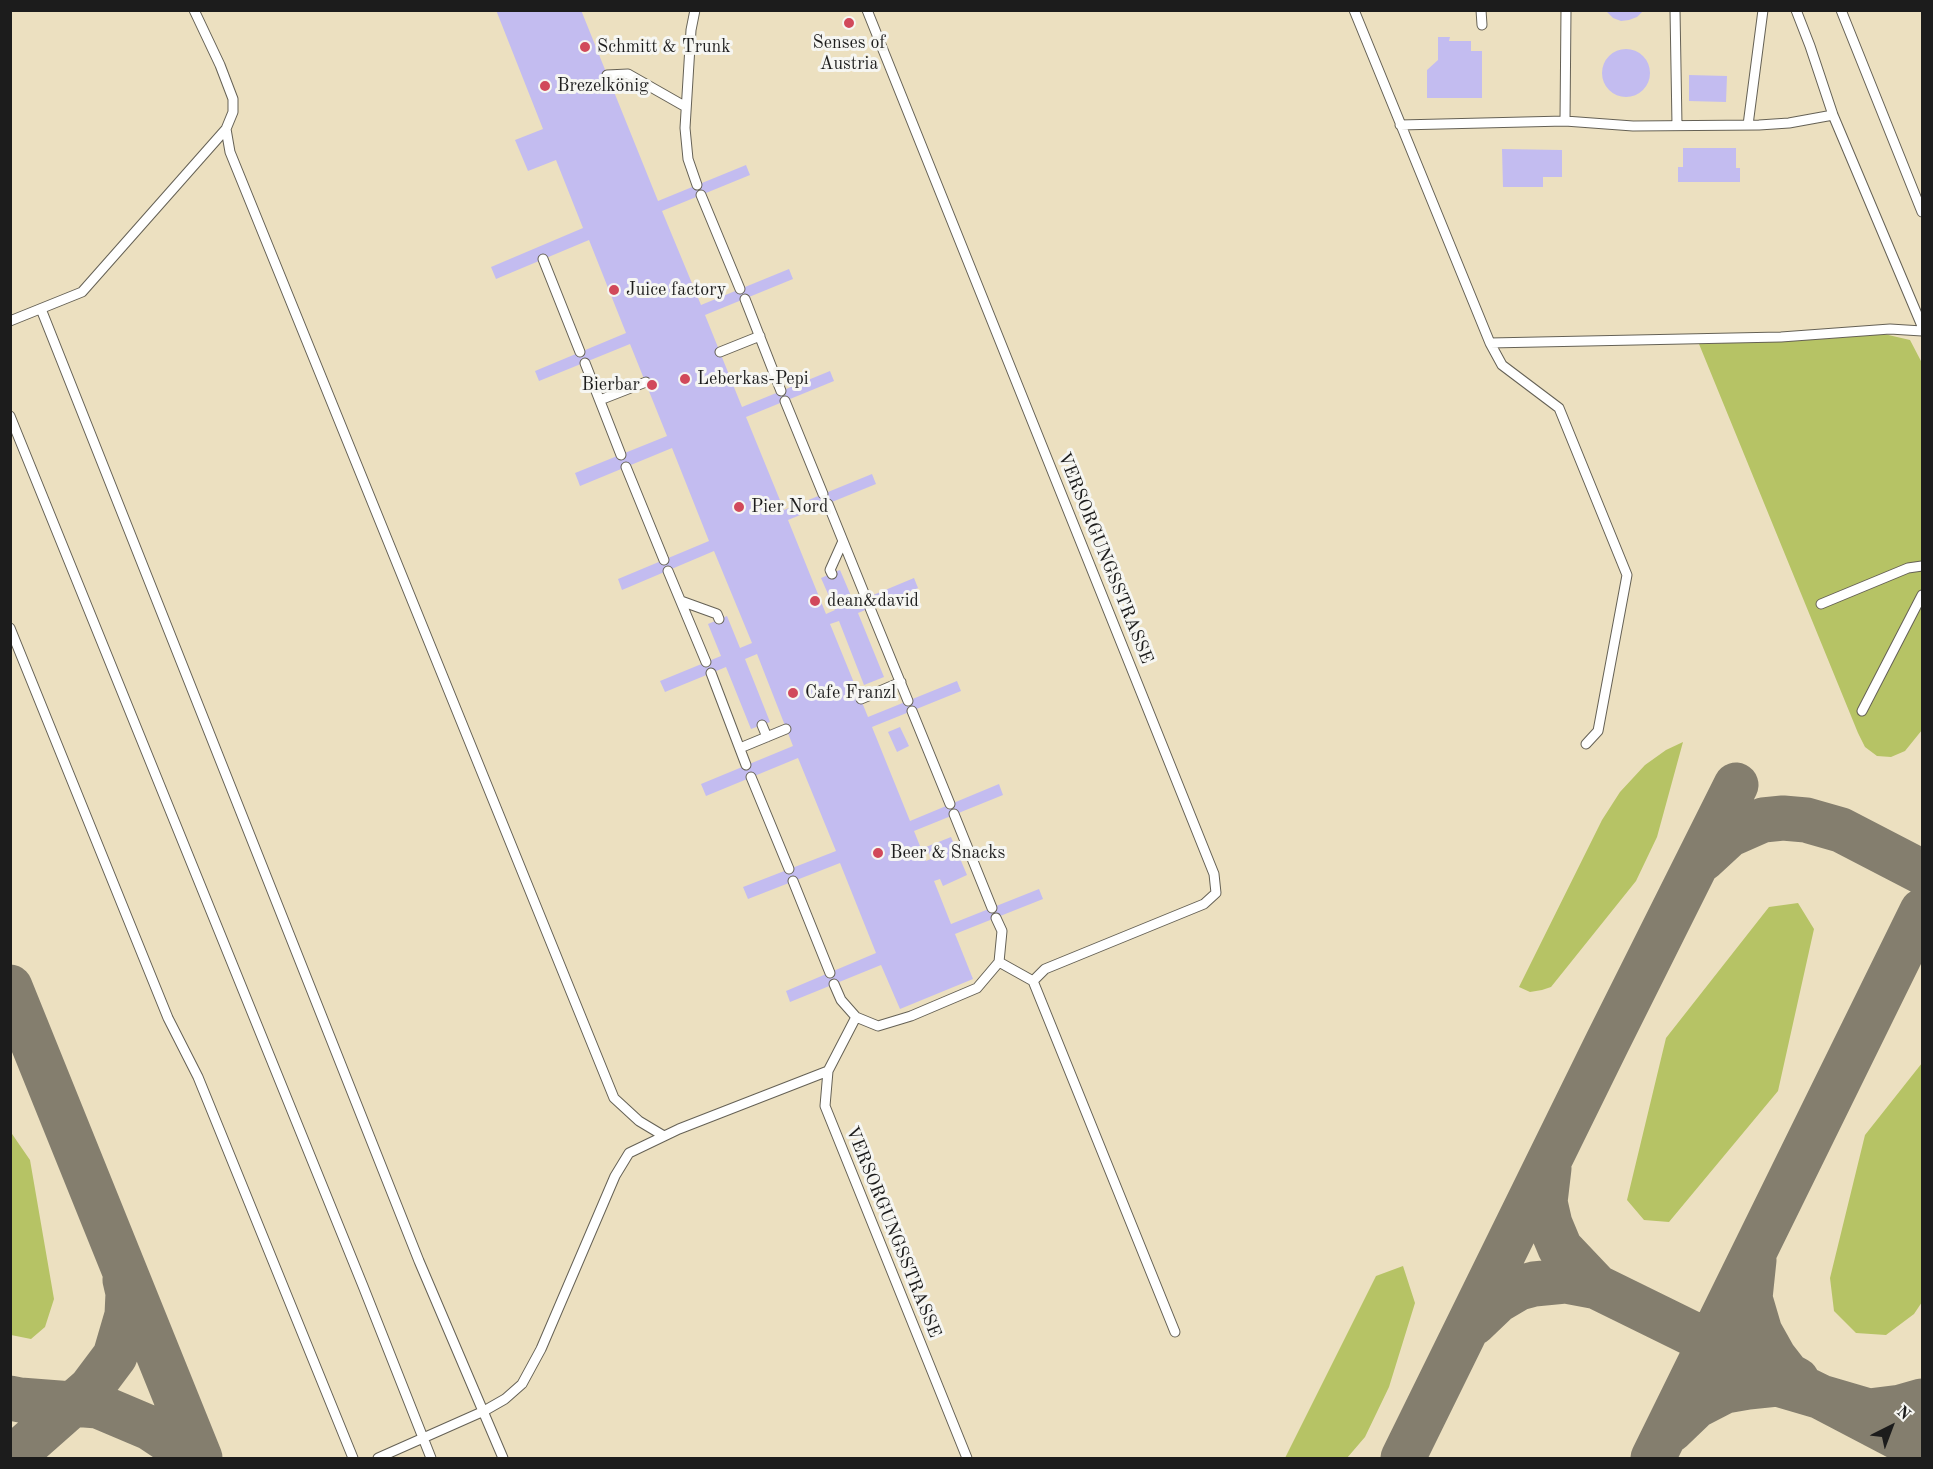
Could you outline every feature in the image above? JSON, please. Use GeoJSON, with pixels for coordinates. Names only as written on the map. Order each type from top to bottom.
{"type":"FeatureCollection","features":[{"type":"Feature","properties":{"kind":"lane"},"geometry":{"type":"LineString","coordinates":[[10,321],[82,292],[226,129],[233,112],[233,99],[194,10]]}},
{"type":"Feature","properties":{"kind":"lane"},"geometry":{"type":"LineString","coordinates":[[695,10],[691,30],[685,128],[688,159],[697,185]]}},
{"type":"Feature","properties":{"kind":"lane","name":"VERSORGUNGSSTRASSE"},"geometry":{"type":"LineString","coordinates":[[867,10],[1214,874],[1216,893],[1204,904],[1045,969],[1033,981]]}},
{"type":"Feature","properties":{"kind":"lane"},"geometry":{"type":"LineString","coordinates":[[1354,10],[1490,343],[1502,365],[1559,408],[1627,575],[1598,731],[1586,744]]}},
{"type":"Feature","properties":{"kind":"lane"},"geometry":{"type":"LineString","coordinates":[[1481,10],[1482,25]]}},
{"type":"Feature","properties":{"kind":"lane"},"geometry":{"type":"LineString","coordinates":[[1565,121],[1566,10]]}},
{"type":"Feature","properties":{"kind":"lane"},"geometry":{"type":"LineString","coordinates":[[1675,10],[1677,125]]}},
{"type":"Feature","properties":{"kind":"lane"},"geometry":{"type":"LineString","coordinates":[[1748,125],[1763,10]]}},
{"type":"Feature","properties":{"kind":"lane"},"geometry":{"type":"LineString","coordinates":[[1796,10],[1833,115],[1923,326]]}},
{"type":"Feature","properties":{"kind":"lane"},"geometry":{"type":"LineString","coordinates":[[1841,10],[1923,212]]}},
{"type":"Feature","properties":{"kind":"lane"},"geometry":{"type":"LineString","coordinates":[[607,75],[628,74],[686,107]]}},
{"type":"Feature","properties":{"kind":"lane"},"geometry":{"type":"LineString","coordinates":[[1400,125],[1565,121],[1633,126],[1748,125],[1789,123],[1833,115]]}},
{"type":"Feature","properties":{"kind":"lane"},"geometry":{"type":"LineString","coordinates":[[226,129],[234,163],[614,1098],[639,1121],[664,1136]]}},
{"type":"Feature","properties":{"kind":"lane"},"geometry":{"type":"LineString","coordinates":[[701,195],[740,289]]}},
{"type":"Feature","properties":{"kind":"lane"},"geometry":{"type":"LineString","coordinates":[[543,259],[580,352]]}},
{"type":"Feature","properties":{"kind":"lane"},"geometry":{"type":"LineString","coordinates":[[745,299],[781,391]]}},
{"type":"Feature","properties":{"kind":"lane"},"geometry":{"type":"LineString","coordinates":[[41,309],[419,1261],[503,1458]]}},
{"type":"Feature","properties":{"kind":"lane"},"geometry":{"type":"LineString","coordinates":[[1490,343],[1781,337],[1890,329],[1923,331]]}},
{"type":"Feature","properties":{"kind":"lane"},"geometry":{"type":"LineString","coordinates":[[720,352],[760,336]]}},
{"type":"Feature","properties":{"kind":"lane"},"geometry":{"type":"LineString","coordinates":[[585,363],[621,455]]}},
{"type":"Feature","properties":{"kind":"lane"},"geometry":{"type":"LineString","coordinates":[[600,400],[646,382]]}},
{"type":"Feature","properties":{"kind":"lane"},"geometry":{"type":"LineString","coordinates":[[785,401],[824,494]]}},
{"type":"Feature","properties":{"kind":"lane"},"geometry":{"type":"LineString","coordinates":[[10,416],[431,1458]]}},
{"type":"Feature","properties":{"kind":"lane"},"geometry":{"type":"LineString","coordinates":[[626,467],[664,560]]}},
{"type":"Feature","properties":{"kind":"lane"},"geometry":{"type":"LineString","coordinates":[[828,504],[866,598]]}},
{"type":"Feature","properties":{"kind":"lane"},"geometry":{"type":"LineString","coordinates":[[831,574],[830,570],[843,541]]}},
{"type":"Feature","properties":{"kind":"lane"},"geometry":{"type":"LineString","coordinates":[[1821,604],[1908,568],[1923,566]]}},
{"type":"Feature","properties":{"kind":"lane"},"geometry":{"type":"LineString","coordinates":[[668,571],[706,662]]}},
{"type":"Feature","properties":{"kind":"lane"},"geometry":{"type":"LineString","coordinates":[[1862,711],[1923,595]]}},
{"type":"Feature","properties":{"kind":"lane"},"geometry":{"type":"LineString","coordinates":[[681,601],[717,614],[719,619]]}},
{"type":"Feature","properties":{"kind":"lane"},"geometry":{"type":"LineString","coordinates":[[870,608],[908,701]]}},
{"type":"Feature","properties":{"kind":"lane"},"geometry":{"type":"LineString","coordinates":[[10,628],[168,1018],[198,1077],[352,1458]]}},
{"type":"Feature","properties":{"kind":"lane"},"geometry":{"type":"LineString","coordinates":[[711,673],[747,765]]}},
{"type":"Feature","properties":{"kind":"lane"},"geometry":{"type":"LineString","coordinates":[[876,680],[880,691]]}},
{"type":"Feature","properties":{"kind":"lane"},"geometry":{"type":"LineString","coordinates":[[861,699],[901,682]]}},
{"type":"Feature","properties":{"kind":"lane"},"geometry":{"type":"LineString","coordinates":[[912,711],[950,804]]}},
{"type":"Feature","properties":{"kind":"lane"},"geometry":{"type":"LineString","coordinates":[[762,725],[767,737]]}},
{"type":"Feature","properties":{"kind":"lane"},"geometry":{"type":"LineString","coordinates":[[740,748],[786,729]]}},
{"type":"Feature","properties":{"kind":"lane"},"geometry":{"type":"LineString","coordinates":[[752,777],[789,869]]}},
{"type":"Feature","properties":{"kind":"lane"},"geometry":{"type":"LineString","coordinates":[[954,814],[992,908]]}},
{"type":"Feature","properties":{"kind":"lane"},"geometry":{"type":"LineString","coordinates":[[794,881],[830,973]]}},
{"type":"Feature","properties":{"kind":"lane"},"geometry":{"type":"LineString","coordinates":[[834,984],[841,1000],[856,1017],[878,1026],[911,1016],[976,988],[999,962],[1002,931],[996,918]]}},
{"type":"Feature","properties":{"kind":"lane"},"geometry":{"type":"LineString","coordinates":[[999,962],[1033,981],[1175,1332]]}},
{"type":"Feature","properties":{"kind":"lane","name":"VERSORGUNGSSTRASSE"},"geometry":{"type":"LineString","coordinates":[[856,1017],[828,1071],[825,1106],[967,1458]]}},
{"type":"Feature","properties":{"kind":"lane"},"geometry":{"type":"LineString","coordinates":[[378,1458],[484,1411],[505,1399],[522,1383],[542,1349],[615,1176],[629,1154],[664,1136],[828,1071]]}},
{"type":"Feature","properties":{"kind":"green space"},"geometry":{"type":"Polygon","coordinates":[[[1884,334],[1910,340],[1922,363],[1922,730],[1905,751],[1891,757],[1877,756],[1865,747],[1858,733],[1699,344],[1884,334]]]}},
{"type":"Feature","properties":{"kind":"green space"},"geometry":{"type":"Polygon","coordinates":[[[1683,742],[1657,837],[1636,881],[1551,987],[1530,992],[1519,987],[1602,820],[1620,792],[1645,765],[1666,750],[1683,742]]]}},
{"type":"Feature","properties":{"kind":"green space"},"geometry":{"type":"Polygon","coordinates":[[[1798,903],[1814,929],[1778,1091],[1669,1222],[1644,1220],[1627,1200],[1666,1038],[1769,907],[1798,903]]]}},
{"type":"Feature","properties":{"kind":"green space"},"geometry":{"type":"Polygon","coordinates":[[[1922,1063],[1922,1302],[1914,1314],[1886,1335],[1856,1333],[1834,1311],[1830,1278],[1865,1135],[1922,1063]]]}},
{"type":"Feature","properties":{"kind":"green space"},"geometry":{"type":"Polygon","coordinates":[[[10,1131],[30,1160],[54,1299],[45,1327],[31,1339],[11,1335],[10,1131]]]}},
{"type":"Feature","properties":{"kind":"green space"},"geometry":{"type":"Polygon","coordinates":[[[1403,1266],[1415,1303],[1389,1387],[1365,1437],[1347,1458],[1285,1458],[1376,1276],[1403,1266]]]}},
{"type":"Feature","properties":{"kind":"building","name":"Pier Nord"},"geometry":{"type":"Polygon","coordinates":[[[496,10],[581,10],[658,201],[746,165],[750,175],[662,211],[701,305],[789,269],[793,279],[705,315],[742,407],[830,371],[834,381],[746,417],[784,510],[872,474],[876,484],[788,520],[826,614],[835,610],[821,578],[840,570],[854,603],[914,578],[918,588],[858,613],[884,677],[864,685],[839,621],[830,624],[868,717],[957,681],[961,691],[872,727],[910,821],[999,784],[1003,795],[914,831],[926,861],[931,859],[926,847],[951,837],[967,875],[943,886],[940,879],[934,881],[951,924],[1039,889],[1043,899],[955,934],[973,979],[900,1009],[881,965],[790,1002],[786,991],[876,953],[840,863],[748,899],[743,887],[836,851],[798,758],[706,796],[701,784],[793,746],[757,654],[745,659],[770,722],[751,729],[726,667],[665,692],[660,681],[721,656],[708,624],[727,616],[740,648],[752,643],[714,551],[622,590],[618,579],[709,541],[672,448],[580,486],[575,473],[667,436],[630,344],[539,381],[535,371],[626,333],[589,240],[496,279],[491,267],[583,228],[556,160],[528,171],[515,140],[543,129],[496,10]]]}},
{"type":"Feature","properties":{"kind":"building"},"geometry":{"type":"Polygon","coordinates":[[[1605,10],[1644,10],[1637,17],[1621,21],[1613,18],[1605,10]]]}},
{"type":"Feature","properties":{"kind":"building"},"geometry":{"type":"Polygon","coordinates":[[[1438,37],[1450,37],[1449,41],[1471,41],[1471,51],[1482,51],[1482,98],[1427,98],[1427,70],[1438,60],[1438,37]]]}},
{"type":"Feature","properties":{"kind":"building"},"geometry":{"type":"Polygon","coordinates":[[[1626,49],[1643,56],[1650,73],[1643,90],[1626,97],[1609,90],[1602,73],[1609,56],[1626,49]]]}},
{"type":"Feature","properties":{"kind":"building"},"geometry":{"type":"Polygon","coordinates":[[[1689,75],[1727,76],[1726,102],[1689,101],[1689,75]]]}},
{"type":"Feature","properties":{"kind":"building"},"geometry":{"type":"Polygon","coordinates":[[[1683,148],[1736,148],[1736,168],[1740,168],[1740,182],[1678,182],[1678,167],[1683,167],[1683,148]]]}},
{"type":"Feature","properties":{"kind":"building"},"geometry":{"type":"Polygon","coordinates":[[[1502,149],[1562,150],[1562,177],[1543,177],[1543,187],[1503,187],[1502,149]]]}},
{"type":"Feature","properties":{"kind":"building"},"geometry":{"type":"Polygon","coordinates":[[[900,727],[909,746],[897,752],[888,732],[900,727]]]}},
{"type":"Feature","properties":{"kind":"taxiway"},"geometry":{"type":"LineString","coordinates":[[1403,1458],[1736,785]]}},
{"type":"Feature","properties":{"kind":"taxiway"},"geometry":{"type":"LineString","coordinates":[[1703,859],[1729,835],[1763,820],[1783,818],[1806,820],[1841,830],[1922,872]]}},
{"type":"Feature","properties":{"kind":"taxiway"},"geometry":{"type":"LineString","coordinates":[[1653,1458],[1922,911]]}},
{"type":"Feature","properties":{"kind":"taxiway"},"geometry":{"type":"LineString","coordinates":[[10,987],[200,1458]]}},
{"type":"Feature","properties":{"kind":"taxiway"},"geometry":{"type":"LineString","coordinates":[[1549,1168],[1545,1202],[1550,1224],[1560,1248],[1597,1287]]}},
{"type":"Feature","properties":{"kind":"taxiway"},"geometry":{"type":"LineString","coordinates":[[1754,1260],[1750,1298],[1760,1332],[1774,1357],[1788,1375],[1797,1380]]}},
{"type":"Feature","properties":{"kind":"taxiway"},"geometry":{"type":"LineString","coordinates":[[17,1458],[23,1448],[91,1388],[115,1356],[127,1315],[128,1293],[125,1280]]}},
{"type":"Feature","properties":{"kind":"taxiway"},"geometry":{"type":"LineString","coordinates":[[1474,1323],[1497,1301],[1519,1288],[1565,1281],[1597,1287],[1821,1397],[1922,1450]]}},
{"type":"Feature","properties":{"kind":"taxiway"},"geometry":{"type":"LineString","coordinates":[[1671,1430],[1696,1406],[1725,1391],[1748,1387],[1777,1384],[1869,1411],[1901,1407],[1922,1401]]}},
{"type":"Feature","properties":{"kind":"taxiway"},"geometry":{"type":"LineString","coordinates":[[10,1398],[98,1406],[150,1428],[188,1458]]}},
{"type":"Feature","properties":{"kind":"place","name":"Senses of Austria"},"geometry":{"type":"Point","coordinates":[849,23]}},
{"type":"Feature","properties":{"kind":"place","name":"Schmitt & Trunk"},"geometry":{"type":"Point","coordinates":[585,47]}},
{"type":"Feature","properties":{"kind":"place","name":"Brezelkönig"},"geometry":{"type":"Point","coordinates":[545,86]}},
{"type":"Feature","properties":{"kind":"place","name":"Juice factory"},"geometry":{"type":"Point","coordinates":[614,290]}},
{"type":"Feature","properties":{"kind":"place","name":"Leberkas-Pepi"},"geometry":{"type":"Point","coordinates":[685,379]}},
{"type":"Feature","properties":{"kind":"place","name":"Bierbar"},"geometry":{"type":"Point","coordinates":[652,385]}},
{"type":"Feature","properties":{"kind":"place","name":"Pier Nord"},"geometry":{"type":"Point","coordinates":[739,507]}},
{"type":"Feature","properties":{"kind":"place","name":"dean&david"},"geometry":{"type":"Point","coordinates":[815,601]}},
{"type":"Feature","properties":{"kind":"place","name":"Cafe Franzl"},"geometry":{"type":"Point","coordinates":[793,693]}},
{"type":"Feature","properties":{"kind":"place","name":"Beer & Snacks"},"geometry":{"type":"Point","coordinates":[878,853]}}]}
